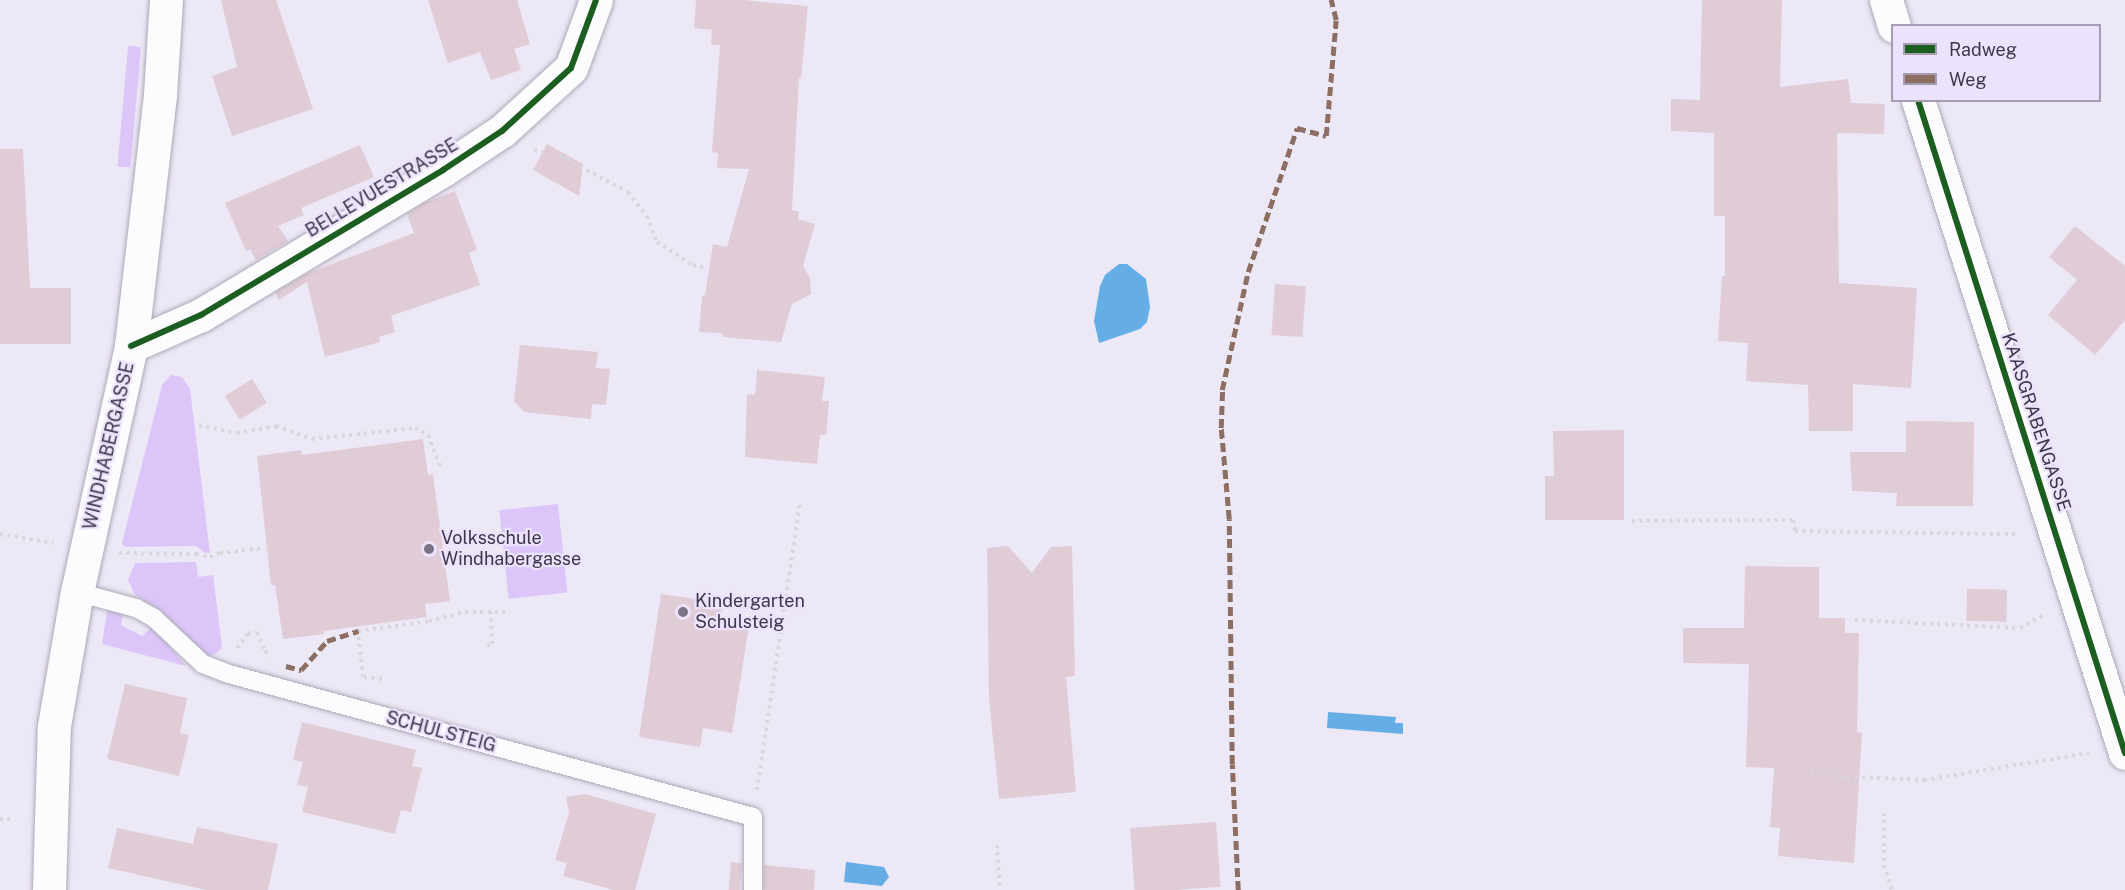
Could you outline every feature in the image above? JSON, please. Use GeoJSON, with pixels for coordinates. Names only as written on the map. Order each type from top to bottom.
{"type":"FeatureCollection","features":[{"type":"Feature","properties":{"kind":"street","name":"WINDHABERGASSE"},"geometry":{"type":"LineString","coordinates":[[49,890],[54,726],[77,592],[131,346],[160,95],[166,0]]}},
{"type":"Feature","properties":{"kind":"street","name":"BELLEVUESTRASSE"},"geometry":{"type":"LineString","coordinates":[[131,346],[201,315],[443,170],[501,131],[571,68],[596,0]]}},
{"type":"Feature","properties":{"kind":"street"},"geometry":{"type":"LineString","coordinates":[[1886,0],[1893,24]]}},
{"type":"Feature","properties":{"kind":"street","name":"KAASGRABENGASSE"},"geometry":{"type":"LineString","coordinates":[[1919,102],[2124,750]]}},
{"type":"Feature","properties":{"kind":"lane","name":"SCHULSTEIG"},"geometry":{"type":"LineString","coordinates":[[77,592],[136,608],[154,618],[203,664],[229,674],[753,817],[753,890]]}},
{"type":"Feature","properties":{"kind":"path"},"geometry":{"type":"LineString","coordinates":[[560,156],[628,192],[647,216],[657,242],[693,265],[703,267]]}},
{"type":"Feature","properties":{"kind":"path"},"geometry":{"type":"LineString","coordinates":[[199,425],[237,433],[276,426],[312,439],[415,428],[428,435],[441,467]]}},
{"type":"Feature","properties":{"kind":"path"},"geometry":{"type":"LineString","coordinates":[[757,791],[800,503]]}},
{"type":"Feature","properties":{"kind":"path"},"geometry":{"type":"LineString","coordinates":[[1632,521],[1793,520],[1794,531],[2055,534]]}},
{"type":"Feature","properties":{"kind":"path"},"geometry":{"type":"LineString","coordinates":[[0,534],[130,555],[196,554],[210,557],[220,553],[266,548]]}},
{"type":"Feature","properties":{"kind":"path"},"geometry":{"type":"LineString","coordinates":[[1855,620],[2020,628],[2075,597]]}},
{"type":"Feature","properties":{"kind":"path"},"geometry":{"type":"LineString","coordinates":[[382,679],[363,677],[358,631],[429,621],[465,612],[508,612]]}},
{"type":"Feature","properties":{"kind":"path"},"geometry":{"type":"LineString","coordinates":[[487,646],[492,644],[491,612]]}},
{"type":"Feature","properties":{"kind":"path"},"geometry":{"type":"LineString","coordinates":[[234,650],[240,646],[248,634],[257,632],[265,651],[274,659]]}},
{"type":"Feature","properties":{"kind":"path"},"geometry":{"type":"LineString","coordinates":[[1810,776],[1924,780],[2124,750]]}},
{"type":"Feature","properties":{"kind":"path"},"geometry":{"type":"LineString","coordinates":[[1884,813],[1884,865],[1892,890]]}},
{"type":"Feature","properties":{"kind":"path"},"geometry":{"type":"LineString","coordinates":[[0,819],[12,819]]}},
{"type":"Feature","properties":{"kind":"path"},"geometry":{"type":"LineString","coordinates":[[997,845],[1000,890]]}},
{"type":"Feature","properties":{"kind":"shaded area"},"geometry":{"type":"Polygon","coordinates":[[[128,46],[141,47],[130,168],[118,166],[128,46]]]}},
{"type":"Feature","properties":{"kind":"shaded area"},"geometry":{"type":"Polygon","coordinates":[[[171,375],[182,377],[190,389],[210,553],[205,553],[196,546],[125,547],[122,543],[162,385],[171,375]]]}},
{"type":"Feature","properties":{"kind":"shaded area"},"geometry":{"type":"Polygon","coordinates":[[[558,504],[567,593],[509,599],[499,510],[558,504]]]}},
{"type":"Feature","properties":{"kind":"shaded area"},"geometry":{"type":"Polygon","coordinates":[[[196,562],[198,577],[213,575],[222,647],[207,658],[158,609],[135,595],[128,580],[135,563],[196,562]]]}},
{"type":"Feature","properties":{"kind":"shaded area"},"geometry":{"type":"Polygon","coordinates":[[[114,608],[124,612],[121,625],[142,636],[153,626],[186,666],[102,644],[107,611],[114,608]]]}},
{"type":"Feature","properties":{"kind":"water"},"geometry":{"type":"Polygon","coordinates":[[[1119,264],[1127,264],[1146,279],[1150,307],[1147,322],[1140,329],[1099,343],[1094,321],[1100,286],[1105,275],[1119,264]]]}},
{"type":"Feature","properties":{"kind":"water"},"geometry":{"type":"Polygon","coordinates":[[[1328,712],[1396,717],[1395,723],[1403,723],[1403,734],[1327,728],[1328,712]]]}},
{"type":"Feature","properties":{"kind":"water"},"geometry":{"type":"Polygon","coordinates":[[[846,862],[884,867],[889,877],[882,886],[844,882],[846,862]]]}},
{"type":"Feature","properties":{"kind":"building"},"geometry":{"type":"Polygon","coordinates":[[[221,0],[276,0],[313,109],[232,136],[212,76],[237,67],[221,0]]]}},
{"type":"Feature","properties":{"kind":"building"},"geometry":{"type":"Polygon","coordinates":[[[428,0],[517,0],[530,44],[514,49],[521,70],[491,80],[480,52],[448,63],[428,0]]]}},
{"type":"Feature","properties":{"kind":"building"},"geometry":{"type":"Polygon","coordinates":[[[696,0],[744,0],[808,6],[801,78],[799,78],[792,210],[799,212],[798,219],[815,224],[803,266],[810,278],[811,294],[792,304],[781,342],[723,337],[722,333],[699,332],[702,296],[705,295],[713,244],[727,247],[749,169],[717,168],[718,153],[712,152],[720,45],[711,45],[712,30],[694,28],[696,0]]]}},
{"type":"Feature","properties":{"kind":"building"},"geometry":{"type":"Polygon","coordinates":[[[1702,0],[1782,0],[1780,87],[1848,79],[1851,103],[1885,104],[1884,134],[1837,133],[1839,283],[1917,288],[1911,388],[1853,384],[1853,431],[1809,431],[1808,385],[1746,381],[1748,343],[1718,341],[1722,276],[1725,276],[1725,216],[1714,216],[1714,133],[1671,131],[1671,99],[1700,100],[1702,0]]]}},
{"type":"Feature","properties":{"kind":"building"},"geometry":{"type":"Polygon","coordinates":[[[547,144],[583,164],[579,196],[533,170],[547,144]]]}},
{"type":"Feature","properties":{"kind":"building"},"geometry":{"type":"Polygon","coordinates":[[[360,145],[374,177],[301,208],[304,215],[278,226],[288,241],[256,260],[250,249],[246,251],[225,203],[360,145]]]}},
{"type":"Feature","properties":{"kind":"building"},"geometry":{"type":"Polygon","coordinates":[[[0,149],[23,149],[30,288],[71,288],[71,344],[0,344],[0,149]]]}},
{"type":"Feature","properties":{"kind":"building"},"geometry":{"type":"Polygon","coordinates":[[[455,191],[477,250],[469,253],[480,285],[391,316],[395,332],[379,337],[380,342],[325,357],[307,282],[279,300],[275,292],[308,273],[414,233],[407,214],[424,203],[455,191]]]}},
{"type":"Feature","properties":{"kind":"building"},"geometry":{"type":"Polygon","coordinates":[[[2075,226],[2125,266],[2125,320],[2095,355],[2048,315],[2077,280],[2049,257],[2075,226]]]}},
{"type":"Feature","properties":{"kind":"building"},"geometry":{"type":"Polygon","coordinates":[[[1275,284],[1306,286],[1302,337],[1271,335],[1275,284]]]}},
{"type":"Feature","properties":{"kind":"building"},"geometry":{"type":"Polygon","coordinates":[[[520,345],[598,352],[596,368],[610,369],[606,405],[592,404],[591,419],[524,412],[514,401],[520,345]]]}},
{"type":"Feature","properties":{"kind":"building"},"geometry":{"type":"Polygon","coordinates":[[[757,370],[825,377],[822,401],[829,401],[826,435],[820,435],[817,464],[745,457],[747,394],[755,395],[757,370]]]}},
{"type":"Feature","properties":{"kind":"building"},"geometry":{"type":"Polygon","coordinates":[[[252,379],[267,403],[240,420],[225,396],[252,379]]]}},
{"type":"Feature","properties":{"kind":"building"},"geometry":{"type":"Polygon","coordinates":[[[1906,421],[1974,422],[1973,506],[1896,506],[1897,493],[1852,491],[1850,452],[1906,452],[1906,421]]]}},
{"type":"Feature","properties":{"kind":"building"},"geometry":{"type":"Polygon","coordinates":[[[1624,430],[1624,520],[1545,520],[1545,476],[1554,476],[1553,431],[1624,430]]]}},
{"type":"Feature","properties":{"kind":"building"},"geometry":{"type":"Polygon","coordinates":[[[423,439],[428,475],[433,474],[450,601],[425,604],[427,617],[283,639],[275,585],[271,585],[257,456],[301,450],[302,455],[423,439]]]}},
{"type":"Feature","properties":{"kind":"building"},"geometry":{"type":"Polygon","coordinates":[[[1008,546],[1032,573],[1051,547],[1072,546],[1075,676],[1066,677],[1076,792],[999,799],[989,699],[987,548],[1008,546]]]}},
{"type":"Feature","properties":{"kind":"building"},"geometry":{"type":"Polygon","coordinates":[[[1745,566],[1819,567],[1819,618],[1845,618],[1845,633],[1859,633],[1857,732],[1862,733],[1854,863],[1778,856],[1780,828],[1770,827],[1774,768],[1746,767],[1749,664],[1683,663],[1683,628],[1744,628],[1745,566]]]}},
{"type":"Feature","properties":{"kind":"building"},"geometry":{"type":"Polygon","coordinates":[[[1967,589],[2007,590],[2006,622],[1966,621],[1967,589]]]}},
{"type":"Feature","properties":{"kind":"building"},"geometry":{"type":"Polygon","coordinates":[[[661,594],[723,603],[720,621],[749,626],[732,733],[703,728],[700,747],[639,737],[661,594]]]}},
{"type":"Feature","properties":{"kind":"building"},"geometry":{"type":"Polygon","coordinates":[[[125,684],[187,698],[180,733],[189,735],[179,776],[107,759],[125,684]]]}},
{"type":"Feature","properties":{"kind":"building"},"geometry":{"type":"Polygon","coordinates":[[[302,722],[416,750],[412,766],[422,768],[411,812],[401,810],[395,834],[302,812],[308,787],[297,785],[303,762],[293,760],[302,722]]]}},
{"type":"Feature","properties":{"kind":"building"},"geometry":{"type":"Polygon","coordinates":[[[585,794],[656,814],[635,890],[613,890],[563,876],[567,863],[555,860],[569,813],[566,797],[585,794]]]}},
{"type":"Feature","properties":{"kind":"building"},"geometry":{"type":"Polygon","coordinates":[[[1216,822],[1221,887],[1135,890],[1130,828],[1216,822]]]}},
{"type":"Feature","properties":{"kind":"building"},"geometry":{"type":"Polygon","coordinates":[[[197,827],[278,844],[268,890],[206,890],[108,868],[117,828],[193,844],[197,827]]]}},
{"type":"Feature","properties":{"kind":"building"},"geometry":{"type":"Polygon","coordinates":[[[731,862],[742,863],[740,890],[729,890],[731,862]]]}},
{"type":"Feature","properties":{"kind":"building"},"geometry":{"type":"Polygon","coordinates":[[[764,865],[815,870],[814,890],[764,890],[764,865]]]}},
{"type":"Feature","properties":{"kind":"marked path"},"geometry":{"type":"LineString","coordinates":[[1238,890],[1232,764],[1229,519],[1221,428],[1222,390],[1248,272],[1297,128],[1326,136],[1336,20],[1331,0]]}},
{"type":"Feature","properties":{"kind":"marked path"},"geometry":{"type":"LineString","coordinates":[[286,666],[301,670],[327,641],[358,631]]}},
{"type":"Feature","properties":{"kind":"cycle path"},"geometry":{"type":"LineString","coordinates":[[131,346],[201,315],[443,170],[502,131],[571,68],[596,0]]}},
{"type":"Feature","properties":{"kind":"cycle path"},"geometry":{"type":"LineString","coordinates":[[1919,102],[2125,753]]}},
{"type":"Feature","properties":{"kind":"place","name":"Volksschule Windhabergasse"},"geometry":{"type":"Point","coordinates":[429,549]}},
{"type":"Feature","properties":{"kind":"place","name":"Kindergarten Schulsteig"},"geometry":{"type":"Point","coordinates":[683,612]}}]}
